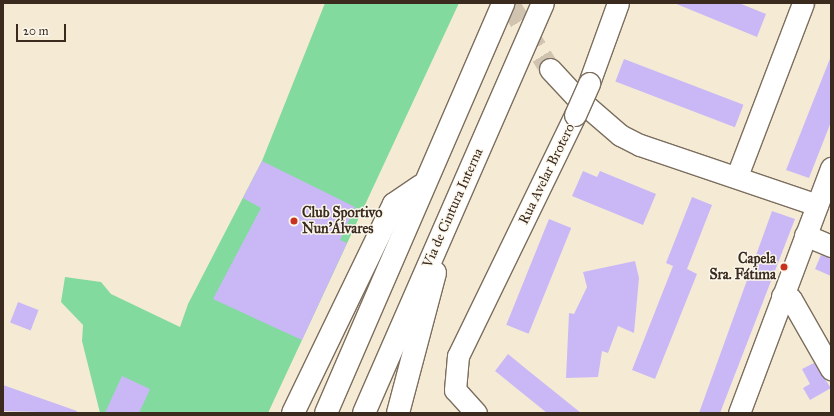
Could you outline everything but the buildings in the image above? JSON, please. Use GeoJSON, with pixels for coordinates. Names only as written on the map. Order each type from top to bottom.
{"type":"FeatureCollection","features":[{"type":"Feature","properties":{"kind":"highway"},"geometry":{"type":"LineString","coordinates":[[493,26],[497,3]]}},
{"type":"Feature","properties":{"kind":"highway"},"geometry":{"type":"LineString","coordinates":[[326,413],[421,186],[503,3]]}},
{"type":"Feature","properties":{"kind":"highway","name":"Via de Cintura Interna"},"geometry":{"type":"LineString","coordinates":[[364,413],[543,3]]}},
{"type":"Feature","properties":{"kind":"highway"},"geometry":{"type":"LineString","coordinates":[[294,413],[394,204],[421,186]]}},
{"type":"Feature","properties":{"kind":"highway"},"geometry":{"type":"LineString","coordinates":[[398,413],[448,222]]}},
{"type":"Feature","properties":{"kind":"street","name":"Rua Avelar Brotero"},"geometry":{"type":"LineString","coordinates":[[476,413],[454,390],[454,372],[465,340],[575,116],[589,83],[618,3]]}},
{"type":"Feature","properties":{"kind":"street"},"geometry":{"type":"LineString","coordinates":[[737,176],[803,3]]}},
{"type":"Feature","properties":{"kind":"street"},"geometry":{"type":"LineString","coordinates":[[550,69],[576,97],[620,134],[640,145],[737,176],[824,194]]}},
{"type":"Feature","properties":{"kind":"street"},"geometry":{"type":"LineString","coordinates":[[739,413],[805,235],[824,194],[831,168]]}},
{"type":"Feature","properties":{"kind":"street"},"geometry":{"type":"LineString","coordinates":[[805,235],[831,246]]}},
{"type":"Feature","properties":{"kind":"street"},"geometry":{"type":"LineString","coordinates":[[782,296],[791,299],[831,369]]}},
{"type":"Feature","properties":{"kind":"green space","name":"Club Sportivo Nun'Álvares"},"geometry":{"type":"Polygon","coordinates":[[[325,3],[459,3],[268,413],[100,413],[82,341],[83,325],[61,302],[65,277],[101,282],[111,294],[180,327],[188,304],[262,161],[325,3]]]}},
{"type":"Feature","properties":{"kind":"tunnel"},"geometry":{"type":"LineString","coordinates":[[509,3],[550,69]]}},
{"type":"Feature","properties":{"kind":"place","name":"Club Sportivo Nun'Álvares"},"geometry":{"type":"Point","coordinates":[294,221]}},
{"type":"Feature","properties":{"kind":"place","name":"Capela Sra. Fátima"},"geometry":{"type":"Point","coordinates":[784,267]}}]}
